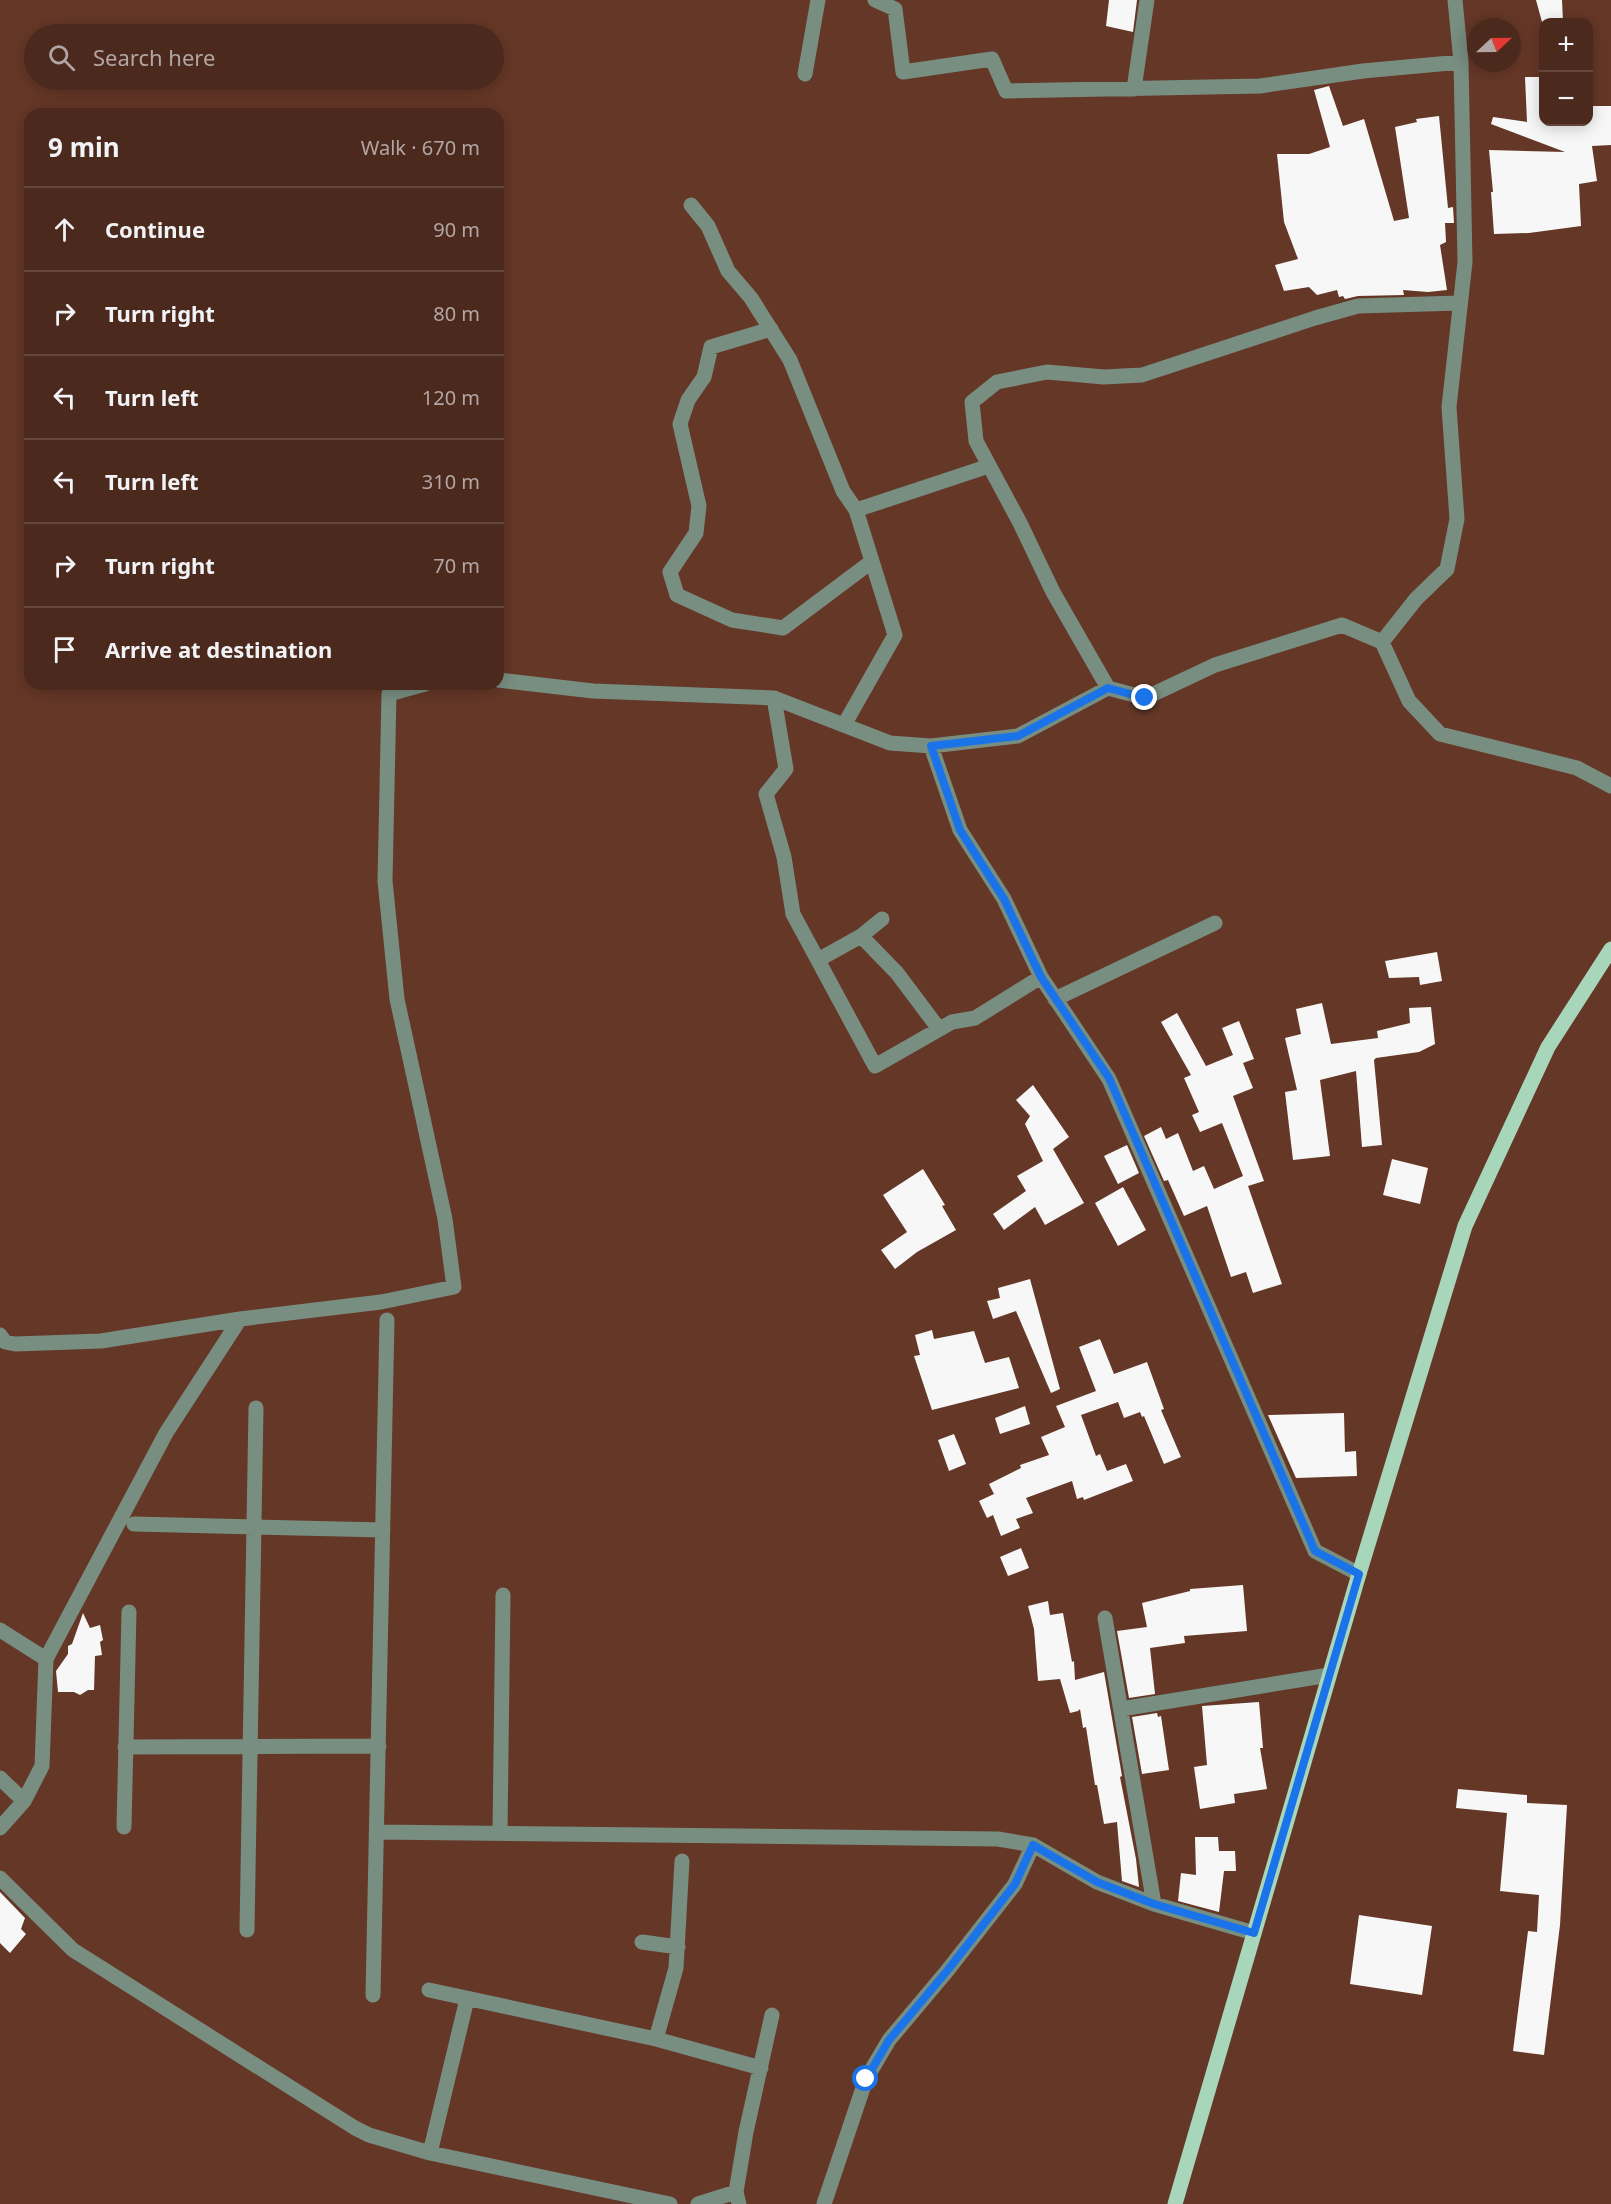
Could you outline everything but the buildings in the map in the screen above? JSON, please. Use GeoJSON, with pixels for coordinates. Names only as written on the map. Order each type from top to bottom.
{"type":"FeatureCollection","features":[{"type":"Feature","properties":{"kind":"main road"},"geometry":{"type":"LineString","coordinates":[[1175,2204],[1329,1675],[1465,1226],[1548,1047],[1611,949]]}},
{"type":"Feature","properties":{"kind":"street"},"geometry":{"type":"LineString","coordinates":[[805,74],[818,0]]}},
{"type":"Feature","properties":{"kind":"street"},"geometry":{"type":"LineString","coordinates":[[874,0],[895,9],[903,72],[992,59],[1006,91],[1260,86],[1363,71],[1461,62]]}},
{"type":"Feature","properties":{"kind":"street"},"geometry":{"type":"LineString","coordinates":[[1134,88],[1147,0]]}},
{"type":"Feature","properties":{"kind":"street"},"geometry":{"type":"LineString","coordinates":[[1382,642],[1416,599],[1446,568],[1457,519],[1449,407],[1465,262],[1461,62],[1455,0]]}},
{"type":"Feature","properties":{"kind":"street"},"geometry":{"type":"LineString","coordinates":[[692,205],[708,226],[728,271],[751,298],[790,360],[843,491],[856,510],[895,635],[844,725]]}},
{"type":"Feature","properties":{"kind":"street"},"geometry":{"type":"LineString","coordinates":[[1108,688],[1053,592],[1020,523],[976,441],[972,402],[997,382],[1047,372],[1104,377],[1142,375],[1358,306],[1460,303]]}},
{"type":"Feature","properties":{"kind":"street"},"geometry":{"type":"LineString","coordinates":[[771,329],[711,347],[704,377],[688,400],[680,424],[699,506],[696,533],[670,572],[677,595],[732,620],[783,628],[871,562]]}},
{"type":"Feature","properties":{"kind":"street"},"geometry":{"type":"LineString","coordinates":[[856,510],[989,466]]}},
{"type":"Feature","properties":{"kind":"street"},"geometry":{"type":"LineString","coordinates":[[504,681],[593,691],[774,698],[890,743],[931,746],[1018,736],[1108,688],[1145,698],[1215,665],[1342,626],[1382,642],[1409,701],[1440,734],[1577,768],[1611,786]]}},
{"type":"Feature","properties":{"kind":"street"},"geometry":{"type":"LineString","coordinates":[[0,1335],[5,1342],[15,1344],[101,1341],[240,1319],[381,1302],[454,1287],[445,1219],[397,999],[385,880],[389,694],[403,690]]}},
{"type":"Feature","properties":{"kind":"street"},"geometry":{"type":"LineString","coordinates":[[774,698],[786,769],[766,794],[784,857],[793,914],[875,1066],[952,1022],[975,1018],[1041,977]]}},
{"type":"Feature","properties":{"kind":"street"},"geometry":{"type":"LineString","coordinates":[[931,746],[960,830],[1004,899],[1041,977],[1109,1078],[1315,1551],[1359,1574]]}},
{"type":"Feature","properties":{"kind":"street"},"geometry":{"type":"LineString","coordinates":[[818,960],[861,936],[882,919]]}},
{"type":"Feature","properties":{"kind":"street"},"geometry":{"type":"LineString","coordinates":[[1055,999],[1215,923]]}},
{"type":"Feature","properties":{"kind":"street"},"geometry":{"type":"LineString","coordinates":[[861,936],[897,973],[939,1029]]}},
{"type":"Feature","properties":{"kind":"street"},"geometry":{"type":"LineString","coordinates":[[0,1828],[24,1801],[42,1766],[46,1659],[166,1433],[240,1319]]}},
{"type":"Feature","properties":{"kind":"street"},"geometry":{"type":"LineString","coordinates":[[373,1995],[387,1320]]}},
{"type":"Feature","properties":{"kind":"street"},"geometry":{"type":"LineString","coordinates":[[247,1930],[256,1408]]}},
{"type":"Feature","properties":{"kind":"street"},"geometry":{"type":"LineString","coordinates":[[134,1524],[383,1530]]}},
{"type":"Feature","properties":{"kind":"street"},"geometry":{"type":"LineString","coordinates":[[500,1833],[503,1595]]}},
{"type":"Feature","properties":{"kind":"street"},"geometry":{"type":"LineString","coordinates":[[124,1827],[129,1611]]}},
{"type":"Feature","properties":{"kind":"street"},"geometry":{"type":"LineString","coordinates":[[1105,1618],[1154,1904]]}},
{"type":"Feature","properties":{"kind":"street"},"geometry":{"type":"LineString","coordinates":[[0,1630],[46,1659]]}},
{"type":"Feature","properties":{"kind":"street"},"geometry":{"type":"LineString","coordinates":[[1120,1709],[1329,1675]]}},
{"type":"Feature","properties":{"kind":"street"},"geometry":{"type":"LineString","coordinates":[[125,1748],[379,1746]]}},
{"type":"Feature","properties":{"kind":"street"},"geometry":{"type":"LineString","coordinates":[[0,1778],[24,1801]]}},
{"type":"Feature","properties":{"kind":"street"},"geometry":{"type":"LineString","coordinates":[[378,1832],[998,1839],[1033,1845],[1097,1882],[1154,1904],[1254,1933]]}},
{"type":"Feature","properties":{"kind":"street"},"geometry":{"type":"LineString","coordinates":[[824,2204],[866,2079],[889,2040],[1015,1884],[1033,1845]]}},
{"type":"Feature","properties":{"kind":"street"},"geometry":{"type":"LineString","coordinates":[[656,2039],[676,1968],[682,1861]]}},
{"type":"Feature","properties":{"kind":"street"},"geometry":{"type":"LineString","coordinates":[[0,1878],[57,1937],[80,1955],[354,2128],[369,2135],[430,2153],[670,2204]]}},
{"type":"Feature","properties":{"kind":"street"},"geometry":{"type":"LineString","coordinates":[[642,1942],[678,1947]]}},
{"type":"Feature","properties":{"kind":"street"},"geometry":{"type":"LineString","coordinates":[[429,1990],[656,2039],[761,2068]]}},
{"type":"Feature","properties":{"kind":"street"},"geometry":{"type":"LineString","coordinates":[[430,2153],[467,1999]]}},
{"type":"Feature","properties":{"kind":"street"},"geometry":{"type":"LineString","coordinates":[[698,2204],[738,2198],[746,2132],[772,2015]]}},
{"type":"Feature","properties":{"kind":"route"},"geometry":{"type":"LineString","coordinates":[[866,2079],[889,2040],[1015,1884],[1033,1845],[1097,1882],[1154,1904],[1254,1933],[1359,1574],[1315,1551],[1109,1078],[1041,977],[1004,899],[960,830],[931,746],[1018,736],[1108,688],[1145,698]]}}]}
